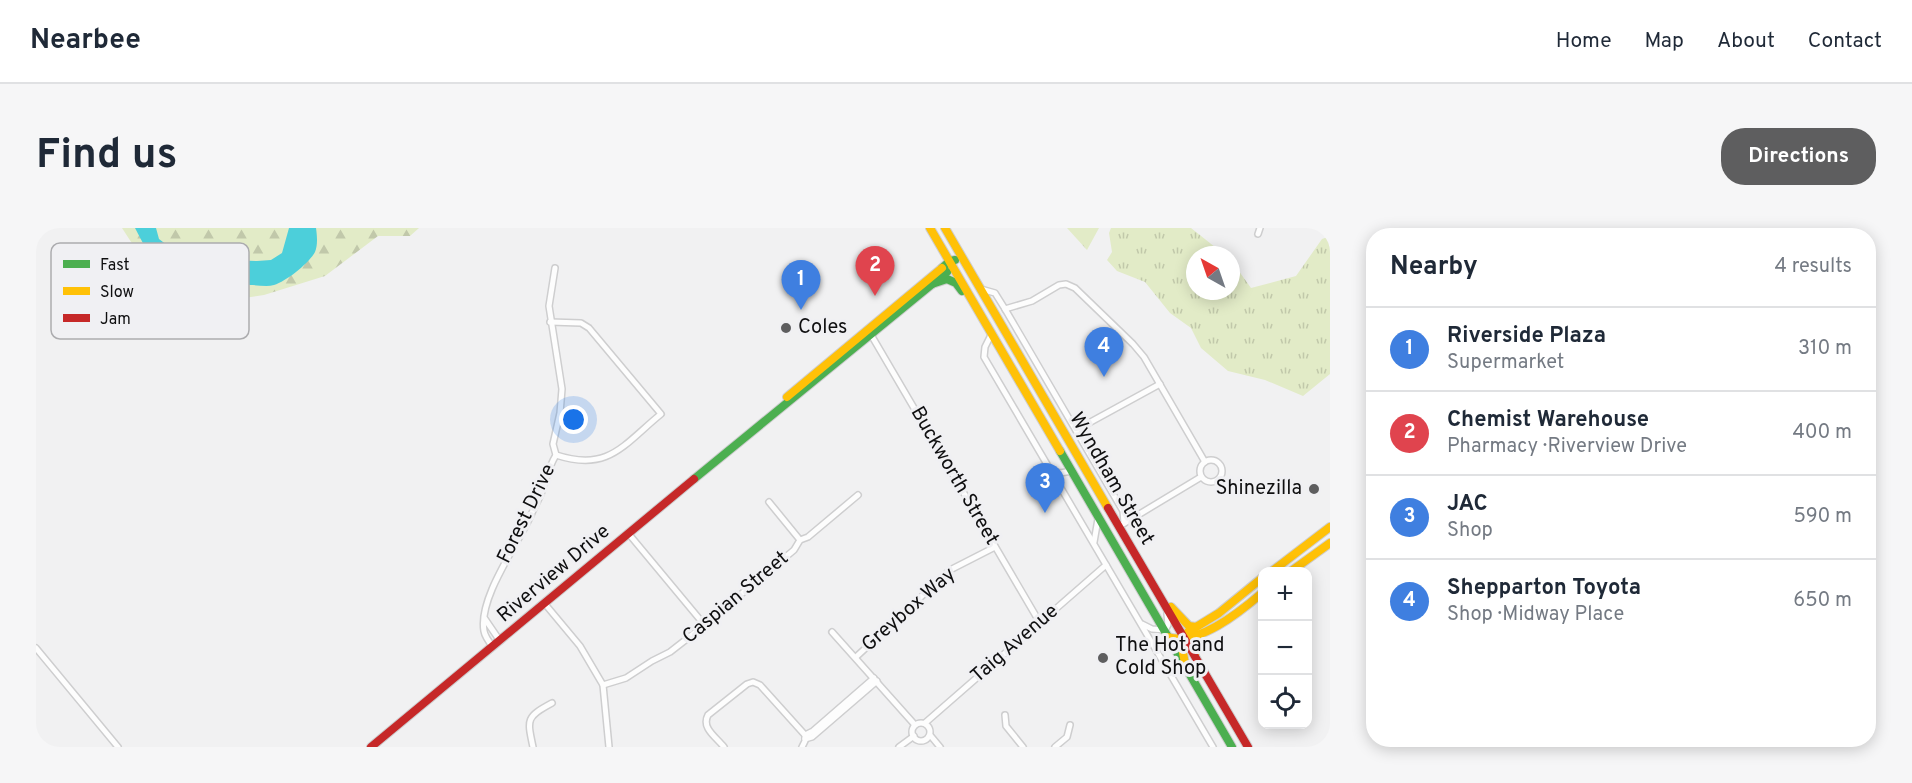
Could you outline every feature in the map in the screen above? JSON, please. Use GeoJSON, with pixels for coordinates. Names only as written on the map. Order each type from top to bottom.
{"type":"FeatureCollection","features":[{"type":"Feature","properties":{"kind":"main road","name":"Wyndham Street"},"geometry":{"type":"LineString","coordinates":[[930,228],[1232,747]]}},
{"type":"Feature","properties":{"kind":"main road","name":"Wyndham Street"},"geometry":{"type":"LineString","coordinates":[[943,228],[969,268],[1087,471],[1122,524],[1160,597],[1248,747]]}},
{"type":"Feature","properties":{"kind":"main road"},"geometry":{"type":"LineString","coordinates":[[943,228],[950,265],[964,262],[969,268]]}},
{"type":"Feature","properties":{"kind":"main road","name":"Riverview Drive"},"geometry":{"type":"LineString","coordinates":[[371,747],[758,425],[800,386],[932,284],[950,265]]}},
{"type":"Feature","properties":{"kind":"main road","name":"Riverview Drive"},"geometry":{"type":"LineString","coordinates":[[869,332],[950,265]]}},
{"type":"Feature","properties":{"kind":"main road"},"geometry":{"type":"LineString","coordinates":[[932,284],[947,279],[956,283],[980,319],[992,332]]}},
{"type":"Feature","properties":{"kind":"main road"},"geometry":{"type":"LineString","coordinates":[[1072,471],[1082,461]]}},
{"type":"Feature","properties":{"kind":"main road"},"geometry":{"type":"LineString","coordinates":[[1078,481],[1087,471]]}},
{"type":"Feature","properties":{"kind":"main road"},"geometry":{"type":"LineString","coordinates":[[1277,567],[1330,527]]}},
{"type":"Feature","properties":{"kind":"main road"},"geometry":{"type":"LineString","coordinates":[[1296,567],[1314,552],[1330,543]]}},
{"type":"Feature","properties":{"kind":"main road"},"geometry":{"type":"LineString","coordinates":[[1286,559],[1307,546],[1314,552]]}},
{"type":"Feature","properties":{"kind":"main road"},"geometry":{"type":"LineString","coordinates":[[1196,658],[1194,646],[1196,631],[1258,582]]}},
{"type":"Feature","properties":{"kind":"main road"},"geometry":{"type":"LineString","coordinates":[[1160,597],[1196,631]]}},
{"type":"Feature","properties":{"kind":"main road"},"geometry":{"type":"LineString","coordinates":[[1186,667],[1181,643],[1188,632],[1196,631],[1236,614],[1258,597]]}},
{"type":"Feature","properties":{"kind":"main road"},"geometry":{"type":"LineString","coordinates":[[1229,605],[1236,614]]}},
{"type":"Feature","properties":{"kind":"main road"},"geometry":{"type":"LineString","coordinates":[[1167,633],[1175,639],[1184,638]]}},
{"type":"Feature","properties":{"kind":"main road"},"geometry":{"type":"LineString","coordinates":[[1200,691],[1200,683],[1205,673]]}},
{"type":"Feature","properties":{"kind":"street","name":"Forest Drive"},"geometry":{"type":"LineString","coordinates":[[484,617],[503,564],[529,520],[541,494],[549,465],[556,455],[553,444],[560,413],[562,389],[549,306],[555,268]]}},
{"type":"Feature","properties":{"kind":"street"},"geometry":{"type":"LineString","coordinates":[[1005,309],[1032,301],[1059,285],[1066,284],[1075,288],[1133,344],[1160,384],[1205,462]]}},
{"type":"Feature","properties":{"kind":"street"},"geometry":{"type":"LineString","coordinates":[[981,289],[995,292],[1123,511],[1122,524]]}},
{"type":"Feature","properties":{"kind":"street"},"geometry":{"type":"LineString","coordinates":[[550,322],[581,323],[589,328],[661,414],[609,457],[596,461],[573,461],[556,455]]}},
{"type":"Feature","properties":{"kind":"street","name":"Buckworth Street"},"geometry":{"type":"LineString","coordinates":[[869,332],[1040,623]]}},
{"type":"Feature","properties":{"kind":"street"},"geometry":{"type":"LineString","coordinates":[[992,332],[985,347],[984,357],[1213,747]]}},
{"type":"Feature","properties":{"kind":"street"},"geometry":{"type":"LineString","coordinates":[[1076,430],[1160,384]]}},
{"type":"Feature","properties":{"kind":"street"},"geometry":{"type":"LineString","coordinates":[[1205,462],[1216,462],[1221,466],[1221,474],[1216,481],[1205,481],[1201,477],[1200,470],[1205,462]]}},
{"type":"Feature","properties":{"kind":"street"},"geometry":{"type":"LineString","coordinates":[[1051,470],[1060,473],[1072,471]]}},
{"type":"Feature","properties":{"kind":"street"},"geometry":{"type":"LineString","coordinates":[[1122,524],[1201,477]]}},
{"type":"Feature","properties":{"kind":"street","name":"Caspian Street"},"geometry":{"type":"LineString","coordinates":[[603,685],[626,678],[670,652],[697,631],[702,622],[715,616],[794,550],[800,540],[808,537],[858,495]]}},
{"type":"Feature","properties":{"kind":"street"},"geometry":{"type":"LineString","coordinates":[[769,502],[800,540]]}},
{"type":"Feature","properties":{"kind":"street"},"geometry":{"type":"LineString","coordinates":[[1094,544],[1099,516]]}},
{"type":"Feature","properties":{"kind":"street"},"geometry":{"type":"LineString","coordinates":[[628,533],[702,622]]}},
{"type":"Feature","properties":{"kind":"street","name":"Greybox Way"},"geometry":{"type":"LineString","coordinates":[[856,657],[950,570],[996,547]]}},
{"type":"Feature","properties":{"kind":"street","name":"Taig Avenue"},"geometry":{"type":"LineString","coordinates":[[925,723],[1106,565]]}},
{"type":"Feature","properties":{"kind":"street"},"geometry":{"type":"LineString","coordinates":[[545,604],[580,646],[603,685],[609,747]]}},
{"type":"Feature","properties":{"kind":"street"},"geometry":{"type":"LineString","coordinates":[[1140,623],[1167,633],[1166,606]]}},
{"type":"Feature","properties":{"kind":"street"},"geometry":{"type":"LineString","coordinates":[[484,617],[500,641]]}},
{"type":"Feature","properties":{"kind":"street"},"geometry":{"type":"LineString","coordinates":[[484,617],[484,633],[493,647]]}},
{"type":"Feature","properties":{"kind":"street"},"geometry":{"type":"LineString","coordinates":[[832,632],[915,725]]}},
{"type":"Feature","properties":{"kind":"street"},"geometry":{"type":"LineString","coordinates":[[36,648],[118,747]]}},
{"type":"Feature","properties":{"kind":"street"},"geometry":{"type":"LineString","coordinates":[[724,747],[706,726],[705,720],[708,715],[750,682],[760,685],[805,737],[812,737],[875,680]]}},
{"type":"Feature","properties":{"kind":"street"},"geometry":{"type":"LineString","coordinates":[[533,747],[528,724],[540,710],[552,703]]}},
{"type":"Feature","properties":{"kind":"street"},"geometry":{"type":"LineString","coordinates":[[1005,715],[1006,726],[1023,747]]}},
{"type":"Feature","properties":{"kind":"street"},"geometry":{"type":"LineString","coordinates":[[930,747],[924,740],[919,740],[914,736],[912,730],[915,725],[925,723],[930,728],[930,735],[940,747]]}},
{"type":"Feature","properties":{"kind":"street"},"geometry":{"type":"LineString","coordinates":[[1055,747],[1066,737],[1070,725]]}},
{"type":"Feature","properties":{"kind":"street"},"geometry":{"type":"LineString","coordinates":[[924,740],[930,735]]}},
{"type":"Feature","properties":{"kind":"street"},"geometry":{"type":"LineString","coordinates":[[899,747],[914,736]]}},
{"type":"Feature","properties":{"kind":"street"},"geometry":{"type":"LineString","coordinates":[[802,747],[805,737]]}},
{"type":"Feature","properties":{"kind":"green space"},"geometry":{"type":"Polygon","coordinates":[[[122,228],[419,228],[410,236],[378,236],[325,276],[264,295],[249,297],[249,243],[132,243],[122,228]]]}},
{"type":"Feature","properties":{"kind":"green space"},"geometry":{"type":"Polygon","coordinates":[[[1067,228],[1099,228],[1087,250],[1067,228]]]}},
{"type":"Feature","properties":{"kind":"green space"},"geometry":{"type":"Polygon","coordinates":[[[1111,228],[1191,228],[1214,246],[1186,246],[1186,300],[1240,300],[1240,273],[1251,288],[1296,276],[1322,239],[1330,236],[1330,374],[1303,396],[1265,380],[1228,371],[1201,348],[1191,328],[1170,313],[1145,282],[1117,271],[1107,260],[1112,252],[1109,233],[1111,228]]]}},
{"type":"Feature","properties":{"kind":"water"},"geometry":{"type":"Polygon","coordinates":[[[135,228],[156,228],[159,239],[164,243],[143,243],[135,228]]]}},
{"type":"Feature","properties":{"kind":"water"},"geometry":{"type":"Polygon","coordinates":[[[289,228],[316,228],[315,252],[297,271],[271,286],[250,285],[249,261],[271,260],[282,253],[289,228]]]}},
{"type":"Feature","properties":{"kind":"traffic: fast"},"geometry":{"type":"LineString","coordinates":[[942,268],[955,260]]}},
{"type":"Feature","properties":{"kind":"traffic: fast"},"geometry":{"type":"LineString","coordinates":[[694,479],[947,272]]}},
{"type":"Feature","properties":{"kind":"traffic: fast"},"geometry":{"type":"LineString","coordinates":[[932,284],[947,279],[956,283],[962,291]]}},
{"type":"Feature","properties":{"kind":"traffic: fast"},"geometry":{"type":"LineString","coordinates":[[1060,451],[1232,747]]}},
{"type":"Feature","properties":{"kind":"traffic: slow"},"geometry":{"type":"LineString","coordinates":[[930,228],[1060,451]]}},
{"type":"Feature","properties":{"kind":"traffic: slow"},"geometry":{"type":"LineString","coordinates":[[945,228],[1108,508]]}},
{"type":"Feature","properties":{"kind":"traffic: slow"},"geometry":{"type":"LineString","coordinates":[[787,397],[942,268]]}},
{"type":"Feature","properties":{"kind":"traffic: slow"},"geometry":{"type":"LineString","coordinates":[[1278,567],[1330,527]]}},
{"type":"Feature","properties":{"kind":"traffic: slow"},"geometry":{"type":"LineString","coordinates":[[1297,567],[1330,543]]}},
{"type":"Feature","properties":{"kind":"traffic: slow"},"geometry":{"type":"LineString","coordinates":[[1185,663],[1181,643],[1188,632],[1219,613],[1258,581]]}},
{"type":"Feature","properties":{"kind":"traffic: slow"},"geometry":{"type":"LineString","coordinates":[[1168,637],[1192,637],[1205,632],[1230,618],[1258,596]]}},
{"type":"Feature","properties":{"kind":"traffic: slow"},"geometry":{"type":"LineString","coordinates":[[1171,607],[1189,626],[1196,627]]}},
{"type":"Feature","properties":{"kind":"traffic: slow"},"geometry":{"type":"LineString","coordinates":[[1195,655],[1194,646],[1197,635]]}},
{"type":"Feature","properties":{"kind":"traffic: jam"},"geometry":{"type":"LineString","coordinates":[[371,747],[694,479]]}},
{"type":"Feature","properties":{"kind":"traffic: jam"},"geometry":{"type":"LineString","coordinates":[[1108,508],[1248,747]]}},
{"type":"Feature","properties":{"kind":"place","name":"Chemist Warehouse"},"geometry":{"type":"Point","coordinates":[875,296]}},
{"type":"Feature","properties":{"kind":"place","name":"Riverside Plaza"},"geometry":{"type":"Point","coordinates":[801,310]}},
{"type":"Feature","properties":{"kind":"place","name":"Coles"},"geometry":{"type":"Point","coordinates":[786,328]}},
{"type":"Feature","properties":{"kind":"place","name":"Shepparton Toyota"},"geometry":{"type":"Point","coordinates":[1104,377]}},
{"type":"Feature","properties":{"kind":"place","name":"Shinezilla"},"geometry":{"type":"Point","coordinates":[1314,489]}},
{"type":"Feature","properties":{"kind":"place","name":"JAC"},"geometry":{"type":"Point","coordinates":[1045,513]}},
{"type":"Feature","properties":{"kind":"place","name":"The Hot and Cold Shop"},"geometry":{"type":"Point","coordinates":[1103,658]}}]}
